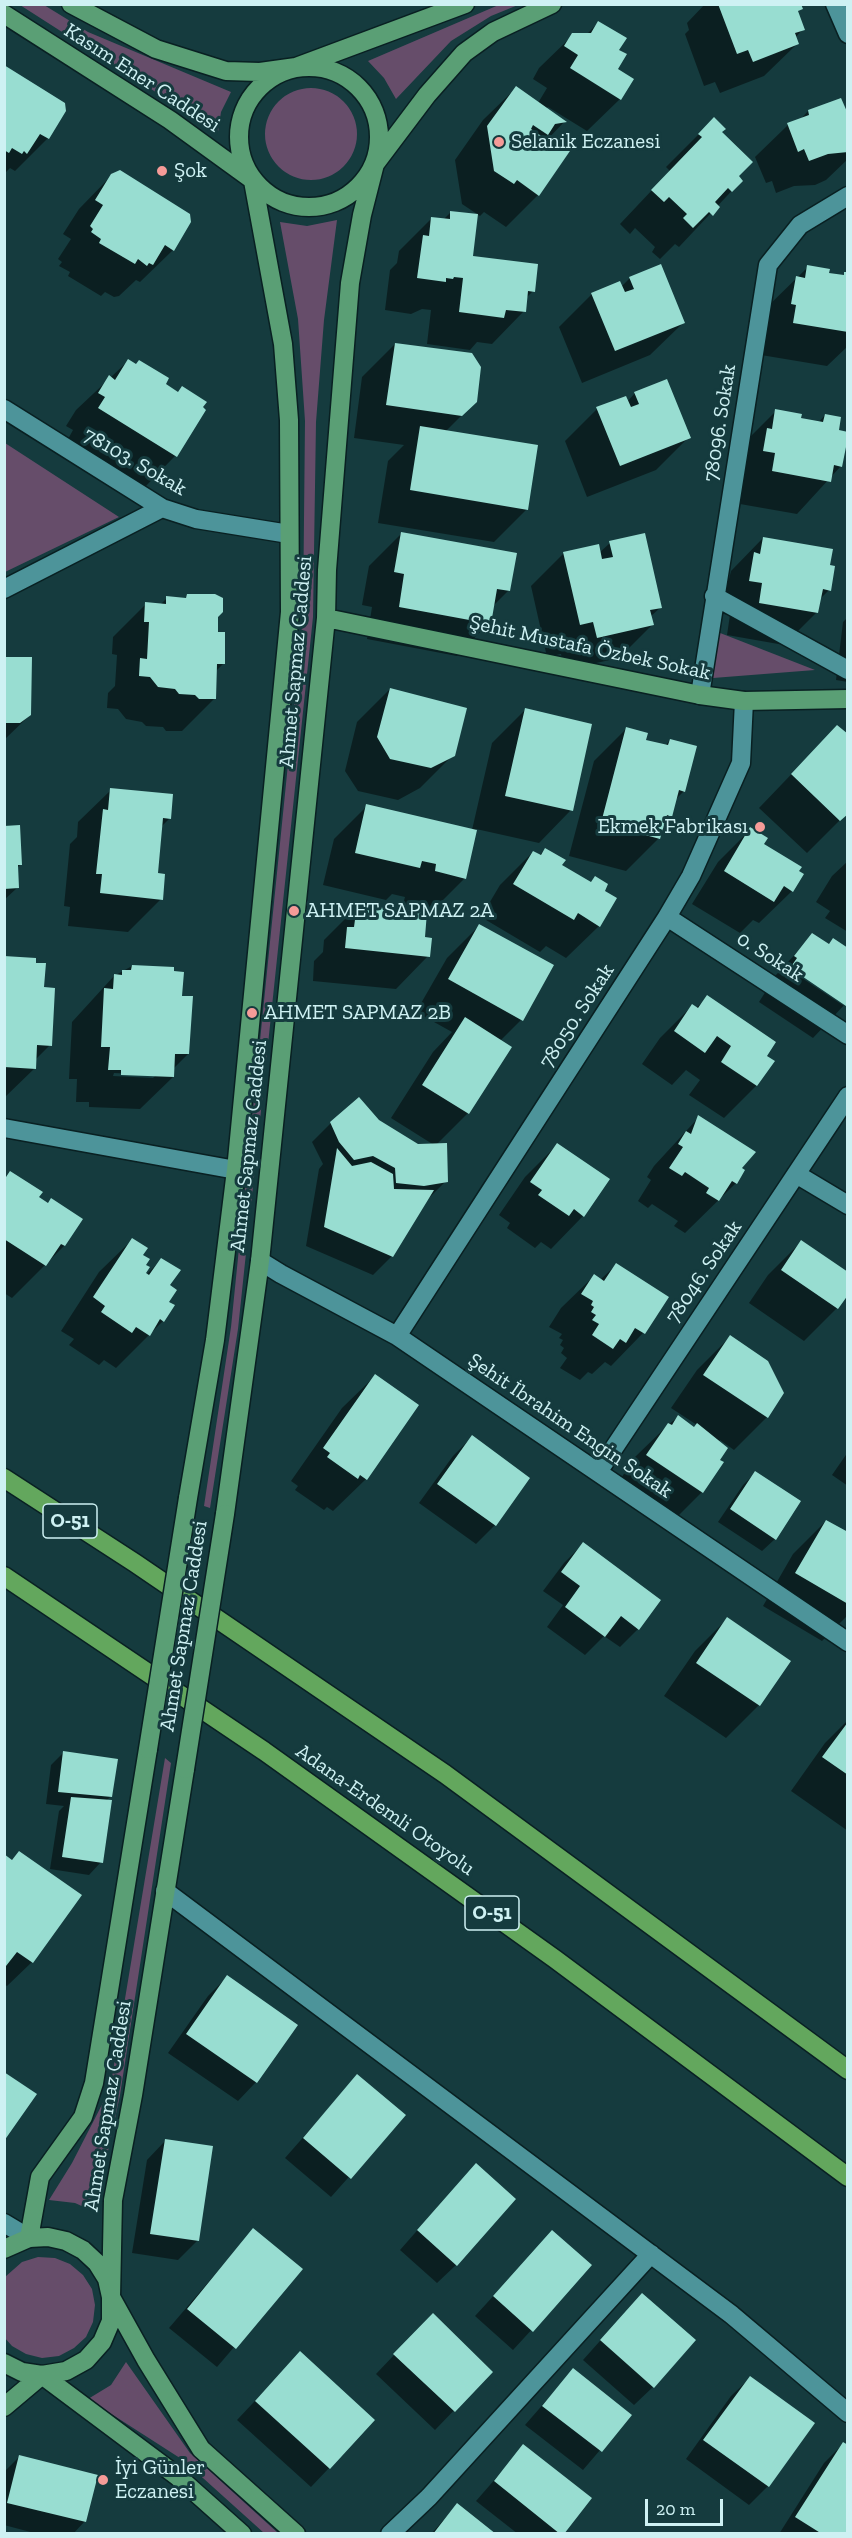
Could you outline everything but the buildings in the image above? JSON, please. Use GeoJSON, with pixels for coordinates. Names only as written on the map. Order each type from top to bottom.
{"type":"FeatureCollection","features":[{"type":"Feature","properties":{"kind":"highway","name":"O-51"},"geometry":{"type":"LineString","coordinates":[[4,1478],[135,1563],[445,1774],[848,2070]]}},
{"type":"Feature","properties":{"kind":"highway","name":"Adana-Erdemli Otoyolu"},"geometry":{"type":"LineString","coordinates":[[4,1576],[264,1751],[536,1945],[848,2177]]}},
{"type":"Feature","properties":{"kind":"main road","name":"Kasım Ener Caddesi"},"geometry":{"type":"LineString","coordinates":[[71,4],[156,49],[226,71],[260,72],[296,67]]}},
{"type":"Feature","properties":{"kind":"main road"},"geometry":{"type":"LineString","coordinates":[[296,67],[318,66],[339,72],[357,84],[370,101],[378,121],[380,143],[375,164],[362,184],[343,200],[319,207],[295,206],[272,197],[254,181],[242,160],[238,136],[242,112],[261,85],[273,75],[465,4]]}},
{"type":"Feature","properties":{"kind":"main road","name":"Ahmet Sapmaz Caddesi"},"geometry":{"type":"LineString","coordinates":[[42,2375],[66,2371],[86,2360],[102,2342],[111,2321],[113,2200],[225,1514],[260,1261],[326,618],[327,570],[350,283],[375,164],[428,95],[464,53],[493,32],[552,4]]}},
{"type":"Feature","properties":{"kind":"main road","name":"Kasım Ener Caddesi"},"geometry":{"type":"LineString","coordinates":[[4,14],[170,120],[254,181]]}},
{"type":"Feature","properties":{"kind":"main road","name":"Ahmet Sapmaz Caddesi"},"geometry":{"type":"LineString","coordinates":[[29,2238],[40,2177],[83,2117],[94,2083],[215,1340],[236,1170],[290,612],[289,420],[283,344],[254,181]]}},
{"type":"Feature","properties":{"kind":"main road","name":"Şehit Mustafa Özbek Sokak"},"geometry":{"type":"LineString","coordinates":[[326,618],[744,701],[848,699]]}},
{"type":"Feature","properties":{"kind":"main road"},"geometry":{"type":"LineString","coordinates":[[4,2249],[29,2238],[48,2237],[66,2241],[83,2250],[97,2263],[106,2279],[111,2297],[146,2360],[201,2449],[296,2534]]}},
{"type":"Feature","properties":{"kind":"main road"},"geometry":{"type":"LineString","coordinates":[[4,2363],[22,2372],[42,2375],[177,2476],[242,2534]]}},
{"type":"Feature","properties":{"kind":"main road"},"geometry":{"type":"LineString","coordinates":[[4,2407],[42,2375]]}},
{"type":"Feature","properties":{"kind":"street"},"geometry":{"type":"LineString","coordinates":[[835,4],[848,34]]}},
{"type":"Feature","properties":{"kind":"street","name":"78096. Sokak"},"geometry":{"type":"LineString","coordinates":[[700,694],[768,265],[800,225],[848,196]]}},
{"type":"Feature","properties":{"kind":"street","name":"78103. Sokak"},"geometry":{"type":"LineString","coordinates":[[4,409],[162,508],[196,519],[289,534]]}},
{"type":"Feature","properties":{"kind":"street"},"geometry":{"type":"LineString","coordinates":[[4,589],[162,508]]}},
{"type":"Feature","properties":{"kind":"street"},"geometry":{"type":"LineString","coordinates":[[714,596],[848,670]]}},
{"type":"Feature","properties":{"kind":"street","name":"78050. Sokak"},"geometry":{"type":"LineString","coordinates":[[397,1336],[667,917],[691,876],[741,763],[744,701]]}},
{"type":"Feature","properties":{"kind":"street","name":"0. Sokak"},"geometry":{"type":"LineString","coordinates":[[667,917],[848,1035]]}},
{"type":"Feature","properties":{"kind":"street","name":"78046. Sokak"},"geometry":{"type":"LineString","coordinates":[[598,1472],[848,1096]]}},
{"type":"Feature","properties":{"kind":"street"},"geometry":{"type":"LineString","coordinates":[[4,1128],[236,1170]]}},
{"type":"Feature","properties":{"kind":"street"},"geometry":{"type":"LineString","coordinates":[[796,1174],[848,1204]]}},
{"type":"Feature","properties":{"kind":"street","name":"Şehit İbrahim Engin Sokak"},"geometry":{"type":"LineString","coordinates":[[260,1261],[397,1336],[848,1642]]}},
{"type":"Feature","properties":{"kind":"street"},"geometry":{"type":"LineString","coordinates":[[165,1892],[732,2315],[848,2413]]}},
{"type":"Feature","properties":{"kind":"street"},"geometry":{"type":"LineString","coordinates":[[4,2223],[29,2238]]}},
{"type":"Feature","properties":{"kind":"street"},"geometry":{"type":"LineString","coordinates":[[390,2534],[429,2497],[651,2254]]}},
{"type":"Feature","properties":{"kind":"shaded area"},"geometry":{"type":"Polygon","coordinates":[[[501,4],[518,5],[491,16],[451,41],[396,99],[384,78],[368,61],[501,4]]]}},
{"type":"Feature","properties":{"kind":"shaded area"},"geometry":{"type":"Polygon","coordinates":[[[20,5],[44,5],[88,32],[231,92],[221,112],[218,132],[20,5]]]}},
{"type":"Feature","properties":{"kind":"shaded area"},"geometry":{"type":"Polygon","coordinates":[[[311,88],[329,91],[344,101],[354,116],[357,134],[354,152],[344,167],[329,177],[311,180],[293,177],[278,167],[268,152],[265,134],[268,116],[278,101],[293,91],[311,88]]]}},
{"type":"Feature","properties":{"kind":"shaded area"},"geometry":{"type":"Polygon","coordinates":[[[337,220],[324,320],[316,422],[313,617],[238,1329],[210,1508],[204,1506],[231,1327],[303,616],[305,421],[298,319],[280,222],[307,226],[337,220]]]}},
{"type":"Feature","properties":{"kind":"shaded area"},"geometry":{"type":"Polygon","coordinates":[[[5,443],[119,517],[5,572],[5,443]]]}},
{"type":"Feature","properties":{"kind":"shaded area"},"geometry":{"type":"Polygon","coordinates":[[[715,631],[815,670],[713,678],[715,631]]]}},
{"type":"Feature","properties":{"kind":"shaded area"},"geometry":{"type":"Polygon","coordinates":[[[165,1758],[171,1763],[120,2095],[95,2212],[75,2203],[49,2200],[72,2163],[110,2089],[165,1758]]]}},
{"type":"Feature","properties":{"kind":"shaded area"},"geometry":{"type":"Polygon","coordinates":[[[38,2257],[55,2258],[70,2264],[83,2275],[92,2289],[95,2305],[93,2322],[86,2337],[74,2348],[59,2356],[42,2358],[26,2354],[12,2346],[4,2337],[5,2277],[22,2262],[38,2257]]]}},
{"type":"Feature","properties":{"kind":"shaded area"},"geometry":{"type":"Polygon","coordinates":[[[126,2362],[190,2453],[278,2533],[264,2533],[183,2460],[88,2399],[111,2385],[126,2362]]]}},
{"type":"Feature","properties":{"kind":"place","name":"Selanik Eczanesi"},"geometry":{"type":"Point","coordinates":[499,142]}},
{"type":"Feature","properties":{"kind":"place","name":"Şok"},"geometry":{"type":"Point","coordinates":[162,171]}},
{"type":"Feature","properties":{"kind":"place","name":"Ekmek Fabrikası"},"geometry":{"type":"Point","coordinates":[760,827]}},
{"type":"Feature","properties":{"kind":"place","name":"AHMET SAPMAZ 2A"},"geometry":{"type":"Point","coordinates":[294,911]}},
{"type":"Feature","properties":{"kind":"place","name":"AHMET SAPMAZ 2B"},"geometry":{"type":"Point","coordinates":[252,1013]}},
{"type":"Feature","properties":{"kind":"place","name":"İyi Günler Eczanesi"},"geometry":{"type":"Point","coordinates":[103,2480]}}]}
